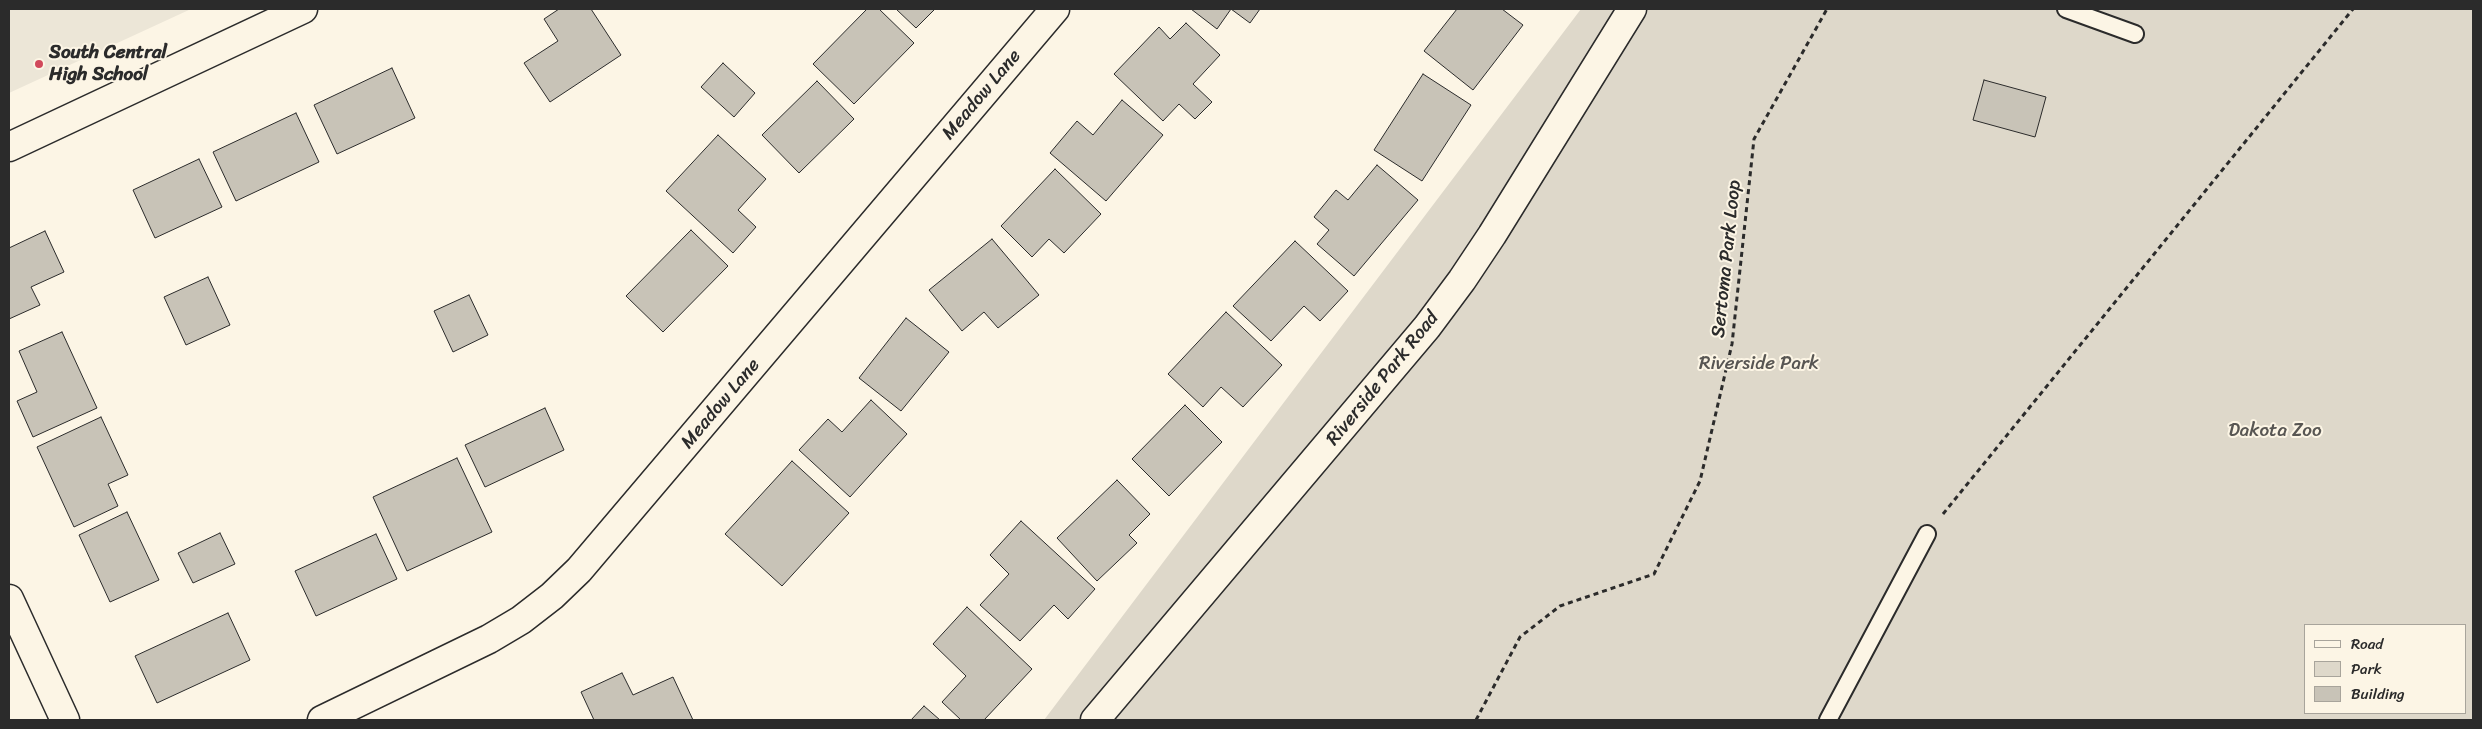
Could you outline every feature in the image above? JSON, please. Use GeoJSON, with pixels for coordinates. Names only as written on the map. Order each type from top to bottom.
{"type":"FeatureCollection","features":[{"type":"Feature","properties":{"kind":"street"},"geometry":{"type":"LineString","coordinates":[[9,147],[303,9]]}},
{"type":"Feature","properties":{"kind":"street","name":"Meadow Lane"},"geometry":{"type":"LineString","coordinates":[[322,720],[490,640],[521,620],[552,596],[579,570],[1054,9]]}},
{"type":"Feature","properties":{"kind":"street","name":"Riverside Park Road"},"geometry":{"type":"LineString","coordinates":[[1095,720],[1391,372],[1439,311],[1492,235],[1632,9]]}},
{"type":"Feature","properties":{"kind":"street"},"geometry":{"type":"LineString","coordinates":[[9,599],[65,720]]}},
{"type":"Feature","properties":{"kind":"lane"},"geometry":{"type":"LineString","coordinates":[[2066,9],[2135,34]]}},
{"type":"Feature","properties":{"kind":"lane"},"geometry":{"type":"LineString","coordinates":[[1828,720],[1927,534]]}},
{"type":"Feature","properties":{"kind":"path","name":"Sertoma Park Loop"},"geometry":{"type":"LineString","coordinates":[[1476,720],[1520,637],[1560,606],[1654,574],[1700,481],[1732,344],[1754,139],[1827,9]]}},
{"type":"Feature","properties":{"kind":"path"},"geometry":{"type":"LineString","coordinates":[[1927,534],[2353,9]]}},
{"type":"Feature","properties":{"kind":"shaded area","name":"South Central High School"},"geometry":{"type":"Polygon","coordinates":[[[9,9],[191,9],[9,93],[9,9]]]}},
{"type":"Feature","properties":{"kind":"green space","name":"Riverside Park"},"geometry":{"type":"Polygon","coordinates":[[[1581,9],[2473,9],[2473,720],[1044,720],[1581,9]]]}},
{"type":"Feature","properties":{"kind":"building"},"geometry":{"type":"Polygon","coordinates":[[[559,9],[591,9],[621,55],[550,102],[524,63],[558,41],[544,19],[559,9]]]}},
{"type":"Feature","properties":{"kind":"building"},"geometry":{"type":"Polygon","coordinates":[[[867,9],[879,9],[914,43],[854,104],[813,64],[867,9]]]}},
{"type":"Feature","properties":{"kind":"building"},"geometry":{"type":"Polygon","coordinates":[[[896,9],[935,9],[916,28],[896,9]]]}},
{"type":"Feature","properties":{"kind":"building"},"geometry":{"type":"Polygon","coordinates":[[[1191,9],[1231,9],[1217,29],[1191,9]]]}},
{"type":"Feature","properties":{"kind":"building"},"geometry":{"type":"Polygon","coordinates":[[[1231,9],[1260,9],[1250,23],[1231,9]]]}},
{"type":"Feature","properties":{"kind":"building"},"geometry":{"type":"Polygon","coordinates":[[[1457,9],[1502,9],[1523,25],[1473,90],[1424,51],[1457,9]]]}},
{"type":"Feature","properties":{"kind":"building"},"geometry":{"type":"Polygon","coordinates":[[[1186,23],[1220,55],[1193,84],[1212,102],[1195,119],[1179,104],[1163,121],[1114,74],[1159,27],[1170,39],[1186,23]]]}},
{"type":"Feature","properties":{"kind":"building"},"geometry":{"type":"Polygon","coordinates":[[[723,63],[755,93],[734,117],[701,87],[723,63]]]}},
{"type":"Feature","properties":{"kind":"building"},"geometry":{"type":"Polygon","coordinates":[[[392,68],[415,118],[337,154],[314,105],[392,68]]]}},
{"type":"Feature","properties":{"kind":"building"},"geometry":{"type":"Polygon","coordinates":[[[1423,74],[1471,105],[1422,181],[1374,150],[1423,74]]]}},
{"type":"Feature","properties":{"kind":"building"},"geometry":{"type":"Polygon","coordinates":[[[1984,80],[2046,97],[2035,137],[1973,120],[1984,80]]]}},
{"type":"Feature","properties":{"kind":"building"},"geometry":{"type":"Polygon","coordinates":[[[817,81],[854,119],[799,173],[762,135],[817,81]]]}},
{"type":"Feature","properties":{"kind":"building"},"geometry":{"type":"Polygon","coordinates":[[[1122,100],[1163,135],[1106,201],[1050,153],[1077,121],[1093,135],[1122,100]]]}},
{"type":"Feature","properties":{"kind":"building"},"geometry":{"type":"Polygon","coordinates":[[[296,113],[319,162],[236,201],[213,152],[296,113]]]}},
{"type":"Feature","properties":{"kind":"building"},"geometry":{"type":"Polygon","coordinates":[[[718,135],[766,179],[738,210],[756,227],[733,253],[666,191],[718,135]]]}},
{"type":"Feature","properties":{"kind":"building"},"geometry":{"type":"Polygon","coordinates":[[[199,159],[222,207],[155,238],[133,190],[199,159]]]}},
{"type":"Feature","properties":{"kind":"building"},"geometry":{"type":"Polygon","coordinates":[[[1377,165],[1418,200],[1354,276],[1317,244],[1329,230],[1314,217],[1336,190],[1348,200],[1377,165]]]}},
{"type":"Feature","properties":{"kind":"building"},"geometry":{"type":"Polygon","coordinates":[[[1055,169],[1101,214],[1064,253],[1049,239],[1032,257],[1001,226],[1055,169]]]}},
{"type":"Feature","properties":{"kind":"building"},"geometry":{"type":"Polygon","coordinates":[[[691,230],[728,266],[663,332],[626,296],[691,230]]]}},
{"type":"Feature","properties":{"kind":"building"},"geometry":{"type":"Polygon","coordinates":[[[45,231],[64,272],[31,287],[40,305],[9,319],[9,248],[45,231]]]}},
{"type":"Feature","properties":{"kind":"building"},"geometry":{"type":"Polygon","coordinates":[[[992,239],[1039,295],[998,328],[984,312],[962,331],[929,290],[992,239]]]}},
{"type":"Feature","properties":{"kind":"building"},"geometry":{"type":"Polygon","coordinates":[[[1295,241],[1348,291],[1320,321],[1304,306],[1271,341],[1233,306],[1295,241]]]}},
{"type":"Feature","properties":{"kind":"building"},"geometry":{"type":"Polygon","coordinates":[[[208,277],[230,325],[186,345],[164,297],[208,277]]]}},
{"type":"Feature","properties":{"kind":"building"},"geometry":{"type":"Polygon","coordinates":[[[469,295],[488,335],[453,352],[434,311],[469,295]]]}},
{"type":"Feature","properties":{"kind":"building"},"geometry":{"type":"Polygon","coordinates":[[[1226,312],[1282,365],[1243,407],[1221,387],[1203,407],[1168,374],[1226,312]]]}},
{"type":"Feature","properties":{"kind":"building"},"geometry":{"type":"Polygon","coordinates":[[[906,318],[949,352],[901,411],[859,378],[906,318]]]}},
{"type":"Feature","properties":{"kind":"building"},"geometry":{"type":"Polygon","coordinates":[[[62,332],[97,408],[33,437],[17,401],[37,392],[19,351],[62,332]]]}},
{"type":"Feature","properties":{"kind":"building"},"geometry":{"type":"Polygon","coordinates":[[[871,400],[907,434],[850,497],[799,450],[828,419],[842,432],[871,400]]]}},
{"type":"Feature","properties":{"kind":"building"},"geometry":{"type":"Polygon","coordinates":[[[1185,405],[1222,442],[1169,496],[1132,459],[1185,405]]]}},
{"type":"Feature","properties":{"kind":"building"},"geometry":{"type":"Polygon","coordinates":[[[545,408],[564,450],[485,487],[465,445],[545,408]]]}},
{"type":"Feature","properties":{"kind":"building"},"geometry":{"type":"Polygon","coordinates":[[[101,417],[128,475],[108,484],[118,506],[74,527],[37,447],[101,417]]]}},
{"type":"Feature","properties":{"kind":"building"},"geometry":{"type":"Polygon","coordinates":[[[457,458],[492,532],[407,571],[373,497],[457,458]]]}},
{"type":"Feature","properties":{"kind":"building"},"geometry":{"type":"Polygon","coordinates":[[[792,461],[849,513],[782,586],[725,534],[792,461]]]}},
{"type":"Feature","properties":{"kind":"building"},"geometry":{"type":"Polygon","coordinates":[[[1117,480],[1150,514],[1129,535],[1137,543],[1097,581],[1057,538],[1117,480]]]}},
{"type":"Feature","properties":{"kind":"building"},"geometry":{"type":"Polygon","coordinates":[[[127,512],[159,580],[110,602],[79,535],[127,512]]]}},
{"type":"Feature","properties":{"kind":"building"},"geometry":{"type":"Polygon","coordinates":[[[1021,521],[1095,589],[1068,619],[1054,605],[1020,641],[980,605],[1009,574],[990,555],[1021,521]]]}},
{"type":"Feature","properties":{"kind":"building"},"geometry":{"type":"Polygon","coordinates":[[[220,533],[235,564],[193,583],[178,553],[220,533]]]}},
{"type":"Feature","properties":{"kind":"building"},"geometry":{"type":"Polygon","coordinates":[[[376,534],[397,579],[316,616],[295,571],[376,534]]]}},
{"type":"Feature","properties":{"kind":"building"},"geometry":{"type":"Polygon","coordinates":[[[967,607],[1032,669],[984,720],[961,720],[942,702],[966,676],[933,644],[967,607]]]}},
{"type":"Feature","properties":{"kind":"building"},"geometry":{"type":"Polygon","coordinates":[[[228,613],[250,660],[157,703],[135,656],[228,613]]]}},
{"type":"Feature","properties":{"kind":"building"},"geometry":{"type":"Polygon","coordinates":[[[622,673],[633,695],[673,677],[693,720],[594,720],[581,692],[622,673]]]}},
{"type":"Feature","properties":{"kind":"building"},"geometry":{"type":"Polygon","coordinates":[[[924,706],[940,720],[911,720],[924,706]]]}},
{"type":"Feature","properties":{"kind":"place","name":"South Central High School"},"geometry":{"type":"Point","coordinates":[39,64]}},
{"type":"Feature","properties":{"kind":"park label","name":"Dakota Zoo"},"geometry":{"type":"Point","coordinates":[2275,431]}}]}
